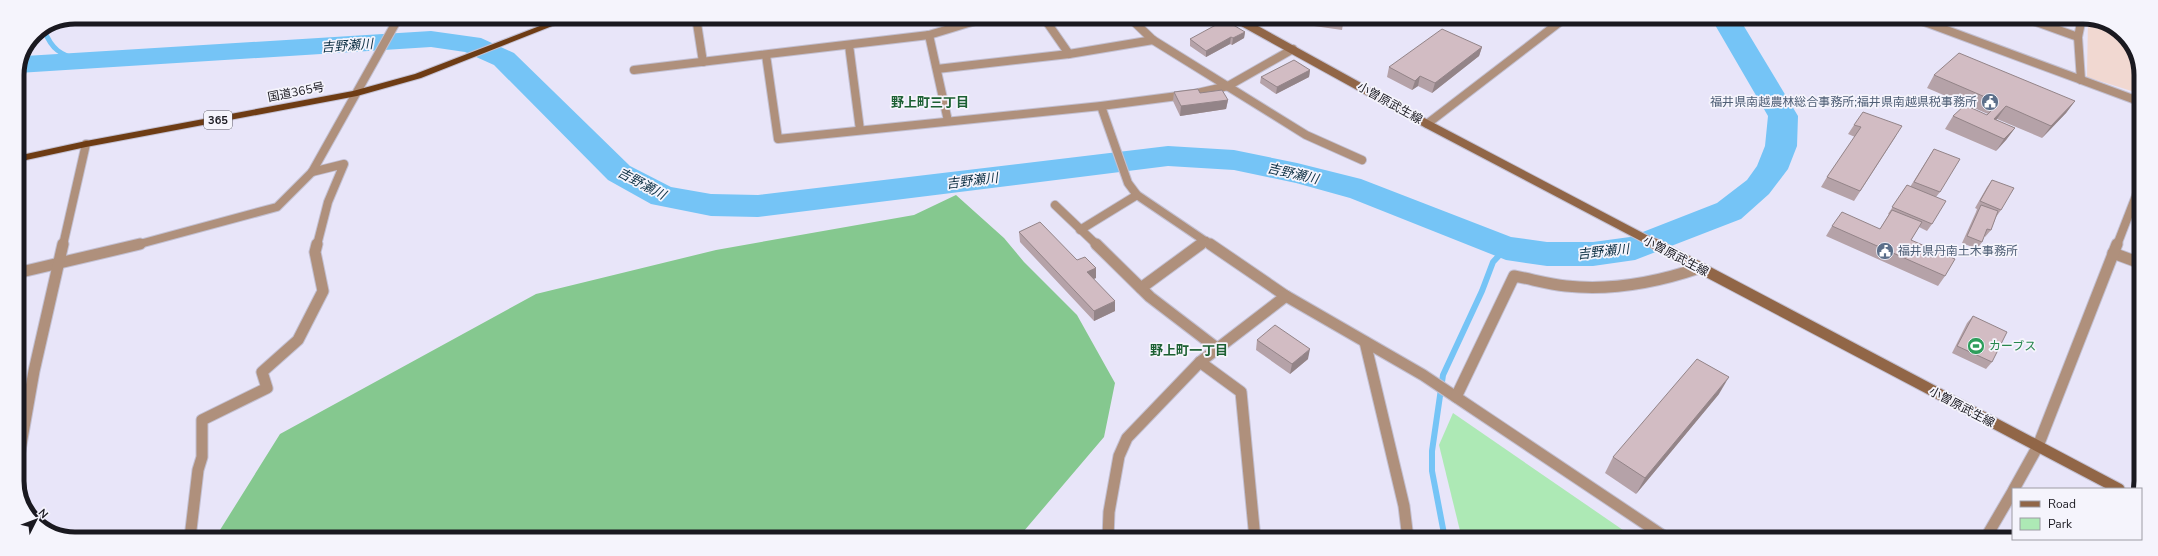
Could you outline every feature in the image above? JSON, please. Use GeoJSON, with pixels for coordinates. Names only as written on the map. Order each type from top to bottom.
{"type":"FeatureCollection","features":[{"type":"Feature","properties":{"kind":"highway","name":"国道365号"},"geometry":{"type":"LineString","coordinates":[[24,157],[86,144],[354,94],[418,76],[553,24]]}},
{"type":"Feature","properties":{"kind":"main road","name":"小曽原武生線"},"geometry":{"type":"LineString","coordinates":[[1246,24],[1427,124],[2117,488]]}},
{"type":"Feature","properties":{"kind":"street"},"geometry":{"type":"LineString","coordinates":[[24,271],[163,239],[277,208],[312,172],[354,94],[395,24]]}},
{"type":"Feature","properties":{"kind":"street"},"geometry":{"type":"LineString","coordinates":[[697,24],[703,62]]}},
{"type":"Feature","properties":{"kind":"street"},"geometry":{"type":"LineString","coordinates":[[634,70],[930,35],[966,24]]}},
{"type":"Feature","properties":{"kind":"street"},"geometry":{"type":"LineString","coordinates":[[1048,24],[1069,54]]}},
{"type":"Feature","properties":{"kind":"street"},"geometry":{"type":"LineString","coordinates":[[1136,24],[1153,40],[1306,134],[1362,160]]}},
{"type":"Feature","properties":{"kind":"street"},"geometry":{"type":"LineString","coordinates":[[1427,124],[1557,24]]}},
{"type":"Feature","properties":{"kind":"street"},"geometry":{"type":"LineString","coordinates":[[1930,24],[2134,99]]}},
{"type":"Feature","properties":{"kind":"street"},"geometry":{"type":"LineString","coordinates":[[2042,24],[2078,37]]}},
{"type":"Feature","properties":{"kind":"street"},"geometry":{"type":"LineString","coordinates":[[2081,24],[2078,37],[2081,80]]}},
{"type":"Feature","properties":{"kind":"street"},"geometry":{"type":"LineString","coordinates":[[930,35],[948,121]]}},
{"type":"Feature","properties":{"kind":"street"},"geometry":{"type":"LineString","coordinates":[[936,69],[1069,54],[1153,40]]}},
{"type":"Feature","properties":{"kind":"street"},"geometry":{"type":"LineString","coordinates":[[849,45],[860,130]]}},
{"type":"Feature","properties":{"kind":"street"},"geometry":{"type":"LineString","coordinates":[[766,55],[778,139],[1101,106],[1193,94],[1228,86],[1293,49]]}},
{"type":"Feature","properties":{"kind":"street"},"geometry":{"type":"LineString","coordinates":[[1101,106],[1128,183],[1137,195],[1286,296],[1423,375],[1658,532]]}},
{"type":"Feature","properties":{"kind":"street"},"geometry":{"type":"LineString","coordinates":[[24,427],[34,371],[86,144]]}},
{"type":"Feature","properties":{"kind":"street"},"geometry":{"type":"LineString","coordinates":[[191,532],[198,470],[202,457],[202,420],[267,388],[262,372],[298,340],[323,291],[315,252],[328,202],[344,164],[312,172]]}},
{"type":"Feature","properties":{"kind":"street"},"geometry":{"type":"LineString","coordinates":[[1080,230],[1137,195]]}},
{"type":"Feature","properties":{"kind":"street"},"geometry":{"type":"LineString","coordinates":[[2015,488],[2038,446],[2134,201]]}},
{"type":"Feature","properties":{"kind":"street"},"geometry":{"type":"LineString","coordinates":[[1054,205],[1141,288],[1218,349]]}},
{"type":"Feature","properties":{"kind":"street"},"geometry":{"type":"LineString","coordinates":[[1141,288],[1206,241]]}},
{"type":"Feature","properties":{"kind":"street"},"geometry":{"type":"LineString","coordinates":[[2114,253],[2134,261]]}},
{"type":"Feature","properties":{"kind":"street"},"geometry":{"type":"LineString","coordinates":[[1456,397],[1514,276],[1566,286],[1626,288],[1678,276],[1699,268]]}},
{"type":"Feature","properties":{"kind":"street"},"geometry":{"type":"LineString","coordinates":[[1108,532],[1109,512],[1119,456],[1127,438],[1200,362],[1286,296]]}},
{"type":"Feature","properties":{"kind":"street"},"geometry":{"type":"LineString","coordinates":[[1365,342],[1404,506],[1407,532]]}},
{"type":"Feature","properties":{"kind":"street"},"geometry":{"type":"LineString","coordinates":[[1200,362],[1241,392],[1254,532]]}},
{"type":"Feature","properties":{"kind":"street"},"geometry":{"type":"LineString","coordinates":[[1990,532],[2012,494]]}},
{"type":"Feature","properties":{"kind":"shaded area"},"geometry":{"type":"Polygon","coordinates":[[[2088,24],[2109,31],[2121,41],[2130,55],[2132,62],[2134,71],[2134,92],[2087,77],[2088,24]]]}},
{"type":"Feature","properties":{"kind":"green space"},"geometry":{"type":"Polygon","coordinates":[[[956,195],[1004,238],[1024,262],[1077,315],[1115,383],[1104,437],[1023,532],[219,532],[280,434],[536,294],[716,250],[914,215],[956,195]]]}},
{"type":"Feature","properties":{"kind":"green space"},"geometry":{"type":"Polygon","coordinates":[[[1453,413],[1626,532],[1460,532],[1439,445],[1453,413]]]}},
{"type":"Feature","properties":{"kind":"building"},"geometry":{"type":"Polygon","coordinates":[[[1218,24],[1232,24],[1245,32],[1233,38],[1231,37],[1206,51],[1190,39],[1218,24]]]}},
{"type":"Feature","properties":{"kind":"building"},"geometry":{"type":"Polygon","coordinates":[[[1442,29],[1482,47],[1435,83],[1420,76],[1415,81],[1389,67],[1442,29]]]}},
{"type":"Feature","properties":{"kind":"building"},"geometry":{"type":"Polygon","coordinates":[[[1959,53],[2075,101],[2051,126],[2006,106],[1994,119],[2015,128],[2004,139],[1953,116],[1965,105],[1987,115],[1999,103],[1934,75],[1959,53]]]}},
{"type":"Feature","properties":{"kind":"building"},"geometry":{"type":"Polygon","coordinates":[[[1294,60],[1310,70],[1277,87],[1261,77],[1294,60]]]}},
{"type":"Feature","properties":{"kind":"building"},"geometry":{"type":"Polygon","coordinates":[[[1198,89],[1200,93],[1222,90],[1228,100],[1181,106],[1174,92],[1198,89]]]}},
{"type":"Feature","properties":{"kind":"building"},"geometry":{"type":"Polygon","coordinates":[[[1863,112],[1902,126],[1860,191],[1827,177],[1861,127],[1854,125],[1863,112]]]}},
{"type":"Feature","properties":{"kind":"building"},"geometry":{"type":"Polygon","coordinates":[[[1934,149],[1960,159],[1940,192],[1914,182],[1934,149]]]}},
{"type":"Feature","properties":{"kind":"building"},"geometry":{"type":"Polygon","coordinates":[[[1992,180],[2014,188],[2001,210],[1980,201],[1992,180]]]}},
{"type":"Feature","properties":{"kind":"building"},"geometry":{"type":"Polygon","coordinates":[[[1907,185],[1946,201],[1932,224],[1892,207],[1907,185]]]}},
{"type":"Feature","properties":{"kind":"building"},"geometry":{"type":"Polygon","coordinates":[[[1981,205],[1998,211],[1991,230],[1987,229],[1982,242],[1967,236],[1981,205]]]}},
{"type":"Feature","properties":{"kind":"building"},"geometry":{"type":"Polygon","coordinates":[[[1892,210],[1922,222],[1911,240],[1955,259],[1945,276],[1832,226],[1842,212],[1880,229],[1892,210]]]}},
{"type":"Feature","properties":{"kind":"building"},"geometry":{"type":"Polygon","coordinates":[[[1040,222],[1077,260],[1085,257],[1096,268],[1087,272],[1115,301],[1094,311],[1019,232],[1040,222]]]}},
{"type":"Feature","properties":{"kind":"building"},"geometry":{"type":"Polygon","coordinates":[[[1973,316],[2007,332],[1992,362],[1957,346],[1973,316]]]}},
{"type":"Feature","properties":{"kind":"building"},"geometry":{"type":"Polygon","coordinates":[[[1275,325],[1310,349],[1292,364],[1257,340],[1275,325]]]}},
{"type":"Feature","properties":{"kind":"building"},"geometry":{"type":"Polygon","coordinates":[[[1697,359],[1729,377],[1645,478],[1613,457],[1697,359]]]}},
{"type":"Feature","properties":{"kind":"waterway","name":"吉野瀬川"},"geometry":{"type":"LineString","coordinates":[[25,65],[431,39],[471,44],[504,59],[619,173],[663,196],[711,205],[758,206],[1168,156],[1234,160],[1297,173],[1361,190],[1506,248],[1547,254],[1593,254],[1635,248],[1729,211],[1758,187],[1772,169],[1781,146],[1783,116],[1729,24]]}},
{"type":"Feature","properties":{"kind":"waterway"},"geometry":{"type":"LineString","coordinates":[[46,34],[54,47],[67,56],[80,61]]}},
{"type":"Feature","properties":{"kind":"waterway"},"geometry":{"type":"LineString","coordinates":[[1444,532],[1432,471],[1432,451],[1443,375],[1482,291],[1493,262],[1506,248]]}},
{"type":"Feature","properties":{"kind":"place","name":"福井県南越農林総合事務所;福井県南越県税事務所"},"geometry":{"type":"Point","coordinates":[1990,102]}},
{"type":"Feature","properties":{"kind":"place","name":"福井県丹南土木事務所"},"geometry":{"type":"Point","coordinates":[1885,251]}},
{"type":"Feature","properties":{"kind":"place","name":"カーブス"},"geometry":{"type":"Point","coordinates":[1976,346]}},
{"type":"Feature","properties":{"kind":"district","name":"野上町三丁目"},"geometry":{"type":"Point","coordinates":[930,102]}},
{"type":"Feature","properties":{"kind":"district","name":"野上町一丁目"},"geometry":{"type":"Point","coordinates":[1189,350]}}]}
